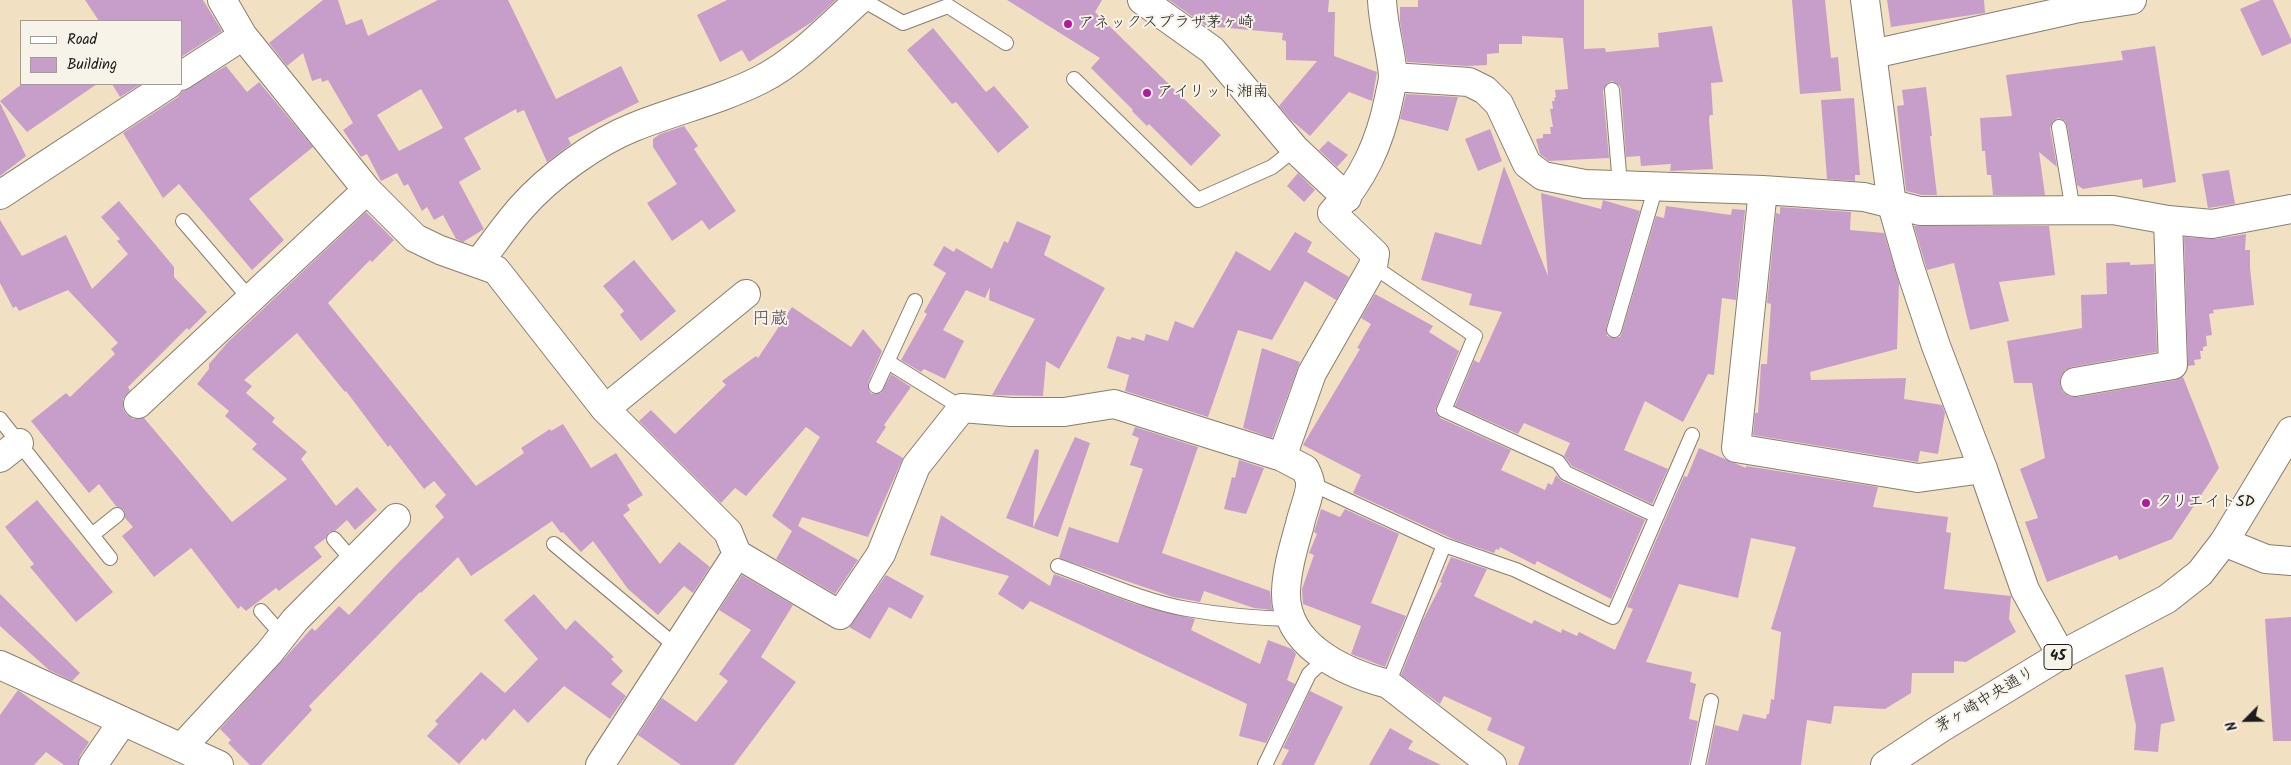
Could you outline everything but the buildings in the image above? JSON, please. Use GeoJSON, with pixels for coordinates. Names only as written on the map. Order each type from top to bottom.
{"type":"FeatureCollection","features":[{"type":"Feature","properties":{"kind":"street"},"geometry":{"type":"LineString","coordinates":[[222,0],[244,36],[367,190],[415,238],[440,250],[479,262],[496,270],[604,408],[728,532],[737,554],[840,615],[881,554],[916,466],[962,408],[1011,412],[1064,412],[1114,404],[1282,458],[1305,469],[1310,483],[1289,564],[1286,593],[1290,619],[1301,639],[1326,658],[1367,678],[1388,684],[1492,765]]}},
{"type":"Feature","properties":{"kind":"street"},"geometry":{"type":"LineString","coordinates":[[479,262],[521,208],[548,182],[594,148],[632,128],[724,95],[763,78],[800,52],[859,0]]}},
{"type":"Feature","properties":{"kind":"street"},"geometry":{"type":"LineString","coordinates":[[1142,0],[1166,8],[1212,50],[1295,149],[1347,198]]}},
{"type":"Feature","properties":{"kind":"street"},"geometry":{"type":"LineString","coordinates":[[1282,458],[1312,373],[1373,266],[1375,254],[1332,213],[1347,198],[1370,158],[1383,129],[1393,77],[1383,20],[1382,0]]}},
{"type":"Feature","properties":{"kind":"street"},"geometry":{"type":"LineString","coordinates":[[1865,0],[1892,205],[1910,268],[1936,346],[1983,468],[2026,590],[2061,655]]}},
{"type":"Feature","properties":{"kind":"street"},"geometry":{"type":"LineString","coordinates":[[1873,54],[2074,9],[2132,0]]}},
{"type":"Feature","properties":{"kind":"street"},"geometry":{"type":"LineString","coordinates":[[182,75],[244,36]]}},
{"type":"Feature","properties":{"kind":"street"},"geometry":{"type":"LineString","coordinates":[[1393,77],[1469,82],[1485,90],[1499,104],[1527,164],[1543,176],[1585,184],[1763,190],[1864,197],[1920,211],[2113,210],[2168,220],[2212,224],[2291,209]]}},
{"type":"Feature","properties":{"kind":"street"},"geometry":{"type":"LineString","coordinates":[[0,195],[167,85]]}},
{"type":"Feature","properties":{"kind":"street"},"geometry":{"type":"LineString","coordinates":[[138,404],[367,190]]}},
{"type":"Feature","properties":{"kind":"street"},"geometry":{"type":"LineString","coordinates":[[1763,190],[1736,448],[1918,478],[1983,468]]}},
{"type":"Feature","properties":{"kind":"street"},"geometry":{"type":"LineString","coordinates":[[2075,382],[2173,365],[2168,220]]}},
{"type":"Feature","properties":{"kind":"street"},"geometry":{"type":"LineString","coordinates":[[604,408],[746,294]]}},
{"type":"Feature","properties":{"kind":"street","name":"茅ヶ崎中央通り"},"geometry":{"type":"LineString","coordinates":[[1885,765],[1941,728],[2061,655],[2168,599],[2200,573],[2224,542],[2291,431]]}},
{"type":"Feature","properties":{"kind":"street"},"geometry":{"type":"LineString","coordinates":[[182,747],[296,620],[396,518]]}},
{"type":"Feature","properties":{"kind":"street"},"geometry":{"type":"LineString","coordinates":[[2224,542],[2266,559],[2291,561]]}},
{"type":"Feature","properties":{"kind":"street"},"geometry":{"type":"LineString","coordinates":[[600,765],[737,554]]}},
{"type":"Feature","properties":{"kind":"street"},"geometry":{"type":"LineString","coordinates":[[4,673],[123,721],[182,747],[210,763]]}},
{"type":"Feature","properties":{"kind":"street"},"geometry":{"type":"LineString","coordinates":[[93,765],[123,721]]}},
{"type":"Feature","properties":{"kind":"lane"},"geometry":{"type":"LineString","coordinates":[[863,0],[903,23],[948,6],[1006,43]]}},
{"type":"Feature","properties":{"kind":"lane"},"geometry":{"type":"LineString","coordinates":[[1074,79],[1198,200],[1272,167],[1295,149]]}},
{"type":"Feature","properties":{"kind":"lane"},"geometry":{"type":"LineString","coordinates":[[1612,90],[1620,185]]}},
{"type":"Feature","properties":{"kind":"lane"},"geometry":{"type":"LineString","coordinates":[[2059,127],[2073,211]]}},
{"type":"Feature","properties":{"kind":"lane"},"geometry":{"type":"LineString","coordinates":[[1614,330],[1656,186]]}},
{"type":"Feature","properties":{"kind":"lane"},"geometry":{"type":"LineString","coordinates":[[184,220],[251,300]]}},
{"type":"Feature","properties":{"kind":"lane"},"geometry":{"type":"LineString","coordinates":[[1373,266],[1475,336],[1444,410],[1558,462],[1566,473],[1657,516]]}},
{"type":"Feature","properties":{"kind":"lane"},"geometry":{"type":"LineString","coordinates":[[876,386],[915,301]]}},
{"type":"Feature","properties":{"kind":"lane"},"geometry":{"type":"LineString","coordinates":[[888,362],[962,408]]}},
{"type":"Feature","properties":{"kind":"lane"},"geometry":{"type":"LineString","coordinates":[[0,419],[10,451],[92,535],[110,558]]}},
{"type":"Feature","properties":{"kind":"lane"},"geometry":{"type":"LineString","coordinates":[[1310,483],[1444,544],[1516,570],[1613,617],[1692,435]]}},
{"type":"Feature","properties":{"kind":"lane"},"geometry":{"type":"LineString","coordinates":[[92,535],[117,515]]}},
{"type":"Feature","properties":{"kind":"lane"},"geometry":{"type":"LineString","coordinates":[[334,539],[352,561]]}},
{"type":"Feature","properties":{"kind":"lane"},"geometry":{"type":"LineString","coordinates":[[554,544],[677,647]]}},
{"type":"Feature","properties":{"kind":"lane"},"geometry":{"type":"LineString","coordinates":[[1388,684],[1444,544]]}},
{"type":"Feature","properties":{"kind":"lane"},"geometry":{"type":"LineString","coordinates":[[1058,566],[1141,596],[1186,609],[1256,618],[1290,619]]}},
{"type":"Feature","properties":{"kind":"lane"},"geometry":{"type":"LineString","coordinates":[[261,611],[283,636]]}},
{"type":"Feature","properties":{"kind":"lane"},"geometry":{"type":"LineString","coordinates":[[1265,765],[1309,674],[1326,658]]}},
{"type":"Feature","properties":{"kind":"lane"},"geometry":{"type":"LineString","coordinates":[[1698,765],[1711,701]]}},
{"type":"Feature","properties":{"kind":"place","name":"アネックスプラザ茅ヶ崎"},"geometry":{"type":"Point","coordinates":[1068,24]}},
{"type":"Feature","properties":{"kind":"place","name":"アイリット湘南"},"geometry":{"type":"Point","coordinates":[1147,93]}},
{"type":"Feature","properties":{"kind":"place","name":"クリエイトSD"},"geometry":{"type":"Point","coordinates":[2146,503]}},
{"type":"Feature","properties":{"kind":"district","name":"円蔵"},"geometry":{"type":"Point","coordinates":[770,321]}}]}
